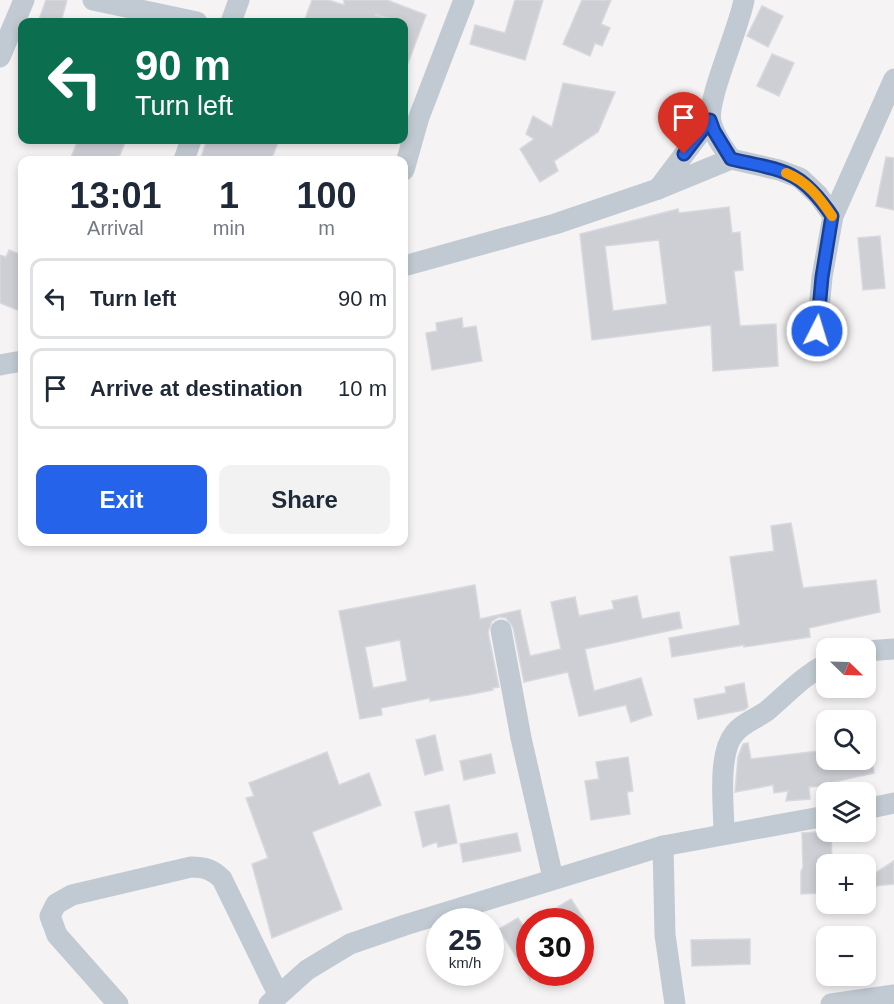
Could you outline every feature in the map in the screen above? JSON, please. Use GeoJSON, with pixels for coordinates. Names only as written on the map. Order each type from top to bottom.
{"type":"FeatureCollection","features":[{"type":"Feature","properties":{"kind":"street"},"geometry":{"type":"LineString","coordinates":[[0,57],[24,0]]}},
{"type":"Feature","properties":{"kind":"street"},"geometry":{"type":"LineString","coordinates":[[93,0],[178,18]]}},
{"type":"Feature","properties":{"kind":"street"},"geometry":{"type":"LineString","coordinates":[[232,18],[239,0]]}},
{"type":"Feature","properties":{"kind":"street"},"geometry":{"type":"LineString","coordinates":[[408,156],[418,117],[464,0]]}},
{"type":"Feature","properties":{"kind":"street"},"geometry":{"type":"LineString","coordinates":[[658,189],[710,120],[713,100],[740,20],[744,0]]}},
{"type":"Feature","properties":{"kind":"street"},"geometry":{"type":"LineString","coordinates":[[817,331],[822,277],[832,216],[894,79]]}},
{"type":"Feature","properties":{"kind":"street"},"geometry":{"type":"LineString","coordinates":[[710,120],[731,159]]}},
{"type":"Feature","properties":{"kind":"street"},"geometry":{"type":"LineString","coordinates":[[408,265],[555,224],[658,189],[731,159],[779,170],[800,178],[818,195],[832,216]]}},
{"type":"Feature","properties":{"kind":"street"},"geometry":{"type":"LineString","coordinates":[[0,365],[18,362]]}},
{"type":"Feature","properties":{"kind":"street"},"geometry":{"type":"LineString","coordinates":[[501,630],[521,738],[553,878]]}},
{"type":"Feature","properties":{"kind":"street"},"geometry":{"type":"LineString","coordinates":[[876,650],[894,648]]}},
{"type":"Feature","properties":{"kind":"street"},"geometry":{"type":"LineString","coordinates":[[724,834],[723,777],[725,754],[729,741],[736,731],[767,710],[790,688],[816,669]]}},
{"type":"Feature","properties":{"kind":"street"},"geometry":{"type":"LineString","coordinates":[[876,807],[894,803]]}},
{"type":"Feature","properties":{"kind":"street"},"geometry":{"type":"LineString","coordinates":[[118,1004],[57,935],[50,916],[56,904],[72,895],[191,867],[204,867],[222,879],[274,999],[307,970],[350,944],[553,878],[663,846],[816,818]]}},
{"type":"Feature","properties":{"kind":"street"},"geometry":{"type":"LineString","coordinates":[[663,846],[665,935],[675,1004]]}},
{"type":"Feature","properties":{"kind":"street"},"geometry":{"type":"LineString","coordinates":[[831,1004],[894,995]]}},
{"type":"Feature","properties":{"kind":"building"},"geometry":{"type":"Polygon","coordinates":[[[46,0],[67,0],[62,18],[39,18],[46,0]]]}},
{"type":"Feature","properties":{"kind":"building"},"geometry":{"type":"Polygon","coordinates":[[[312,0],[328,0],[344,5],[344,0],[387,0],[426,15],[408,63],[408,18],[387,18],[376,14],[384,18],[305,18],[312,0]]]}},
{"type":"Feature","properties":{"kind":"building"},"geometry":{"type":"Polygon","coordinates":[[[515,0],[543,0],[525,60],[470,44],[475,25],[505,33],[515,0]]]}},
{"type":"Feature","properties":{"kind":"building"},"geometry":{"type":"Polygon","coordinates":[[[582,0],[611,0],[601,24],[610,28],[602,46],[595,43],[590,56],[563,44],[582,0]]]}},
{"type":"Feature","properties":{"kind":"building"},"geometry":{"type":"Polygon","coordinates":[[[762,6],[783,16],[768,47],[747,36],[762,6]]]}},
{"type":"Feature","properties":{"kind":"building"},"geometry":{"type":"Polygon","coordinates":[[[772,54],[794,63],[779,96],[757,86],[772,54]]]}},
{"type":"Feature","properties":{"kind":"building"},"geometry":{"type":"Polygon","coordinates":[[[563,83],[615,92],[598,132],[554,161],[558,171],[540,182],[520,149],[534,139],[526,134],[533,116],[552,127],[563,83]]]}},
{"type":"Feature","properties":{"kind":"building"},"geometry":{"type":"Polygon","coordinates":[[[76,144],[124,144],[120,156],[72,156],[76,144]]]}},
{"type":"Feature","properties":{"kind":"building"},"geometry":{"type":"Polygon","coordinates":[[[206,144],[277,144],[273,156],[201,156],[206,144]]]}},
{"type":"Feature","properties":{"kind":"building"},"geometry":{"type":"Polygon","coordinates":[[[886,157],[894,158],[894,210],[876,206],[886,157]]]}},
{"type":"Feature","properties":{"kind":"building"},"geometry":{"type":"Polygon","coordinates":[[[729,207],[732,233],[740,232],[743,270],[734,271],[740,326],[776,324],[778,366],[713,371],[711,325],[592,340],[580,234],[678,209],[679,213],[729,207]],[[659,240],[605,246],[613,311],[667,304],[659,240]]]}},
{"type":"Feature","properties":{"kind":"building"},"geometry":{"type":"Polygon","coordinates":[[[880,236],[885,288],[863,290],[858,238],[880,236]]]}},
{"type":"Feature","properties":{"kind":"building"},"geometry":{"type":"Polygon","coordinates":[[[9,250],[18,253],[18,310],[0,303],[0,255],[6,257],[9,250]]]}},
{"type":"Feature","properties":{"kind":"building"},"geometry":{"type":"Polygon","coordinates":[[[462,318],[463,328],[476,326],[482,361],[432,370],[426,333],[437,331],[436,323],[462,318]]]}},
{"type":"Feature","properties":{"kind":"building"},"geometry":{"type":"Polygon","coordinates":[[[791,523],[803,588],[876,580],[880,612],[809,628],[810,637],[672,657],[669,638],[740,625],[730,557],[774,551],[771,526],[791,523]]]}},
{"type":"Feature","properties":{"kind":"building"},"geometry":{"type":"Polygon","coordinates":[[[475,585],[480,619],[520,610],[530,656],[561,649],[551,602],[575,597],[579,616],[614,609],[612,601],[637,596],[642,619],[679,612],[682,628],[585,649],[594,691],[641,678],[652,715],[631,722],[626,705],[579,716],[568,672],[524,682],[513,627],[506,618],[499,617],[492,621],[488,632],[499,687],[468,695],[430,701],[430,698],[381,708],[382,715],[360,719],[339,611],[475,585]],[[400,640],[365,647],[373,688],[407,681],[400,640]]]}},
{"type":"Feature","properties":{"kind":"building"},"geometry":{"type":"Polygon","coordinates":[[[744,683],[748,707],[744,710],[698,719],[694,699],[726,693],[725,687],[744,683]]]}},
{"type":"Feature","properties":{"kind":"building"},"geometry":{"type":"Polygon","coordinates":[[[435,735],[443,770],[425,775],[416,740],[435,735]]]}},
{"type":"Feature","properties":{"kind":"building"},"geometry":{"type":"Polygon","coordinates":[[[748,743],[751,759],[816,751],[816,770],[874,770],[874,773],[834,782],[816,782],[816,786],[809,787],[810,799],[786,801],[788,791],[774,793],[773,785],[735,792],[738,757],[743,744],[748,743]]]}},
{"type":"Feature","properties":{"kind":"building"},"geometry":{"type":"Polygon","coordinates":[[[327,752],[339,785],[369,773],[381,805],[312,832],[342,909],[272,938],[252,864],[268,858],[246,798],[254,796],[249,783],[327,752]]]}},
{"type":"Feature","properties":{"kind":"building"},"geometry":{"type":"Polygon","coordinates":[[[491,754],[495,773],[464,780],[460,761],[491,754]]]}},
{"type":"Feature","properties":{"kind":"building"},"geometry":{"type":"Polygon","coordinates":[[[628,757],[633,791],[627,792],[630,814],[591,820],[585,781],[599,779],[596,762],[628,757]]]}},
{"type":"Feature","properties":{"kind":"building"},"geometry":{"type":"Polygon","coordinates":[[[449,805],[457,843],[438,847],[437,842],[423,847],[415,812],[449,805]]]}},
{"type":"Feature","properties":{"kind":"building"},"geometry":{"type":"Polygon","coordinates":[[[816,832],[816,842],[831,842],[832,854],[816,854],[816,893],[801,894],[802,833],[816,832]]]}},
{"type":"Feature","properties":{"kind":"building"},"geometry":{"type":"Polygon","coordinates":[[[517,833],[521,851],[463,862],[460,844],[517,833]]]}},
{"type":"Feature","properties":{"kind":"building"},"geometry":{"type":"Polygon","coordinates":[[[894,861],[894,884],[876,886],[876,873],[894,861]]]}},
{"type":"Feature","properties":{"kind":"building"},"geometry":{"type":"Polygon","coordinates":[[[571,899],[577,908],[556,908],[571,899]]]}},
{"type":"Feature","properties":{"kind":"building"},"geometry":{"type":"Polygon","coordinates":[[[516,919],[516,956],[504,937],[504,926],[516,919]]]}},
{"type":"Feature","properties":{"kind":"building"},"geometry":{"type":"Polygon","coordinates":[[[750,939],[750,964],[692,966],[691,940],[750,939]]]}},
{"type":"Feature","properties":{"kind":"slow traffic"},"geometry":{"type":"LineString","coordinates":[[786,173],[800,178],[818,195],[832,216]]}},
{"type":"Feature","properties":{"kind":"route"},"geometry":{"type":"LineString","coordinates":[[684,154],[710,120],[718,140],[731,159],[779,170],[800,178],[818,195],[832,216],[822,277],[817,331]]}}]}
